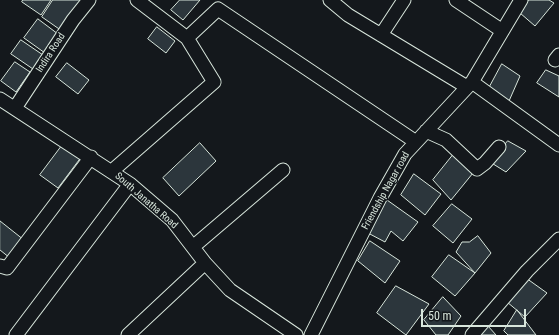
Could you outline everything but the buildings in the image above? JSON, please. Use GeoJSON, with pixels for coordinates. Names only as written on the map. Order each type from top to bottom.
{"type":"FeatureCollection","features":[{"type":"Feature","properties":{"kind":"street","name":"Indira Road"},"geometry":{"type":"LineString","coordinates":[[15,108],[72,20],[89,0]]}},
{"type":"Feature","properties":{"kind":"street"},"geometry":{"type":"LineString","coordinates":[[112,171],[214,82],[187,38],[137,0]]}},
{"type":"Feature","properties":{"kind":"street"},"geometry":{"type":"LineString","coordinates":[[380,35],[404,0]]}},
{"type":"Feature","properties":{"kind":"street"},"geometry":{"type":"LineString","coordinates":[[456,0],[502,30]]}},
{"type":"Feature","properties":{"kind":"street","name":"Friendship Nagar road"},"geometry":{"type":"LineString","coordinates":[[311,335],[380,198],[404,154],[470,85],[521,0]]}},
{"type":"Feature","properties":{"kind":"street"},"geometry":{"type":"LineString","coordinates":[[333,1],[348,15],[380,35],[470,85],[559,146]]}},
{"type":"Feature","properties":{"kind":"street"},"geometry":{"type":"LineString","coordinates":[[187,38],[218,9],[416,142]]}},
{"type":"Feature","properties":{"kind":"street","name":"South Janatha Road"},"geometry":{"type":"LineString","coordinates":[[0,98],[130,184],[172,220],[194,246],[205,263],[230,290],[296,335]]}},
{"type":"Feature","properties":{"kind":"street"},"geometry":{"type":"LineString","coordinates":[[426,131],[446,140],[478,169],[499,147]]}},
{"type":"Feature","properties":{"kind":"street"},"geometry":{"type":"LineString","coordinates":[[0,266],[7,268],[91,157]]}},
{"type":"Feature","properties":{"kind":"street"},"geometry":{"type":"LineString","coordinates":[[194,246],[284,170]]}},
{"type":"Feature","properties":{"kind":"street"},"geometry":{"type":"LineString","coordinates":[[16,335],[130,184]]}},
{"type":"Feature","properties":{"kind":"street"},"geometry":{"type":"LineString","coordinates":[[472,335],[528,271],[559,239]]}},
{"type":"Feature","properties":{"kind":"street"},"geometry":{"type":"LineString","coordinates":[[128,335],[205,263]]}}]}
